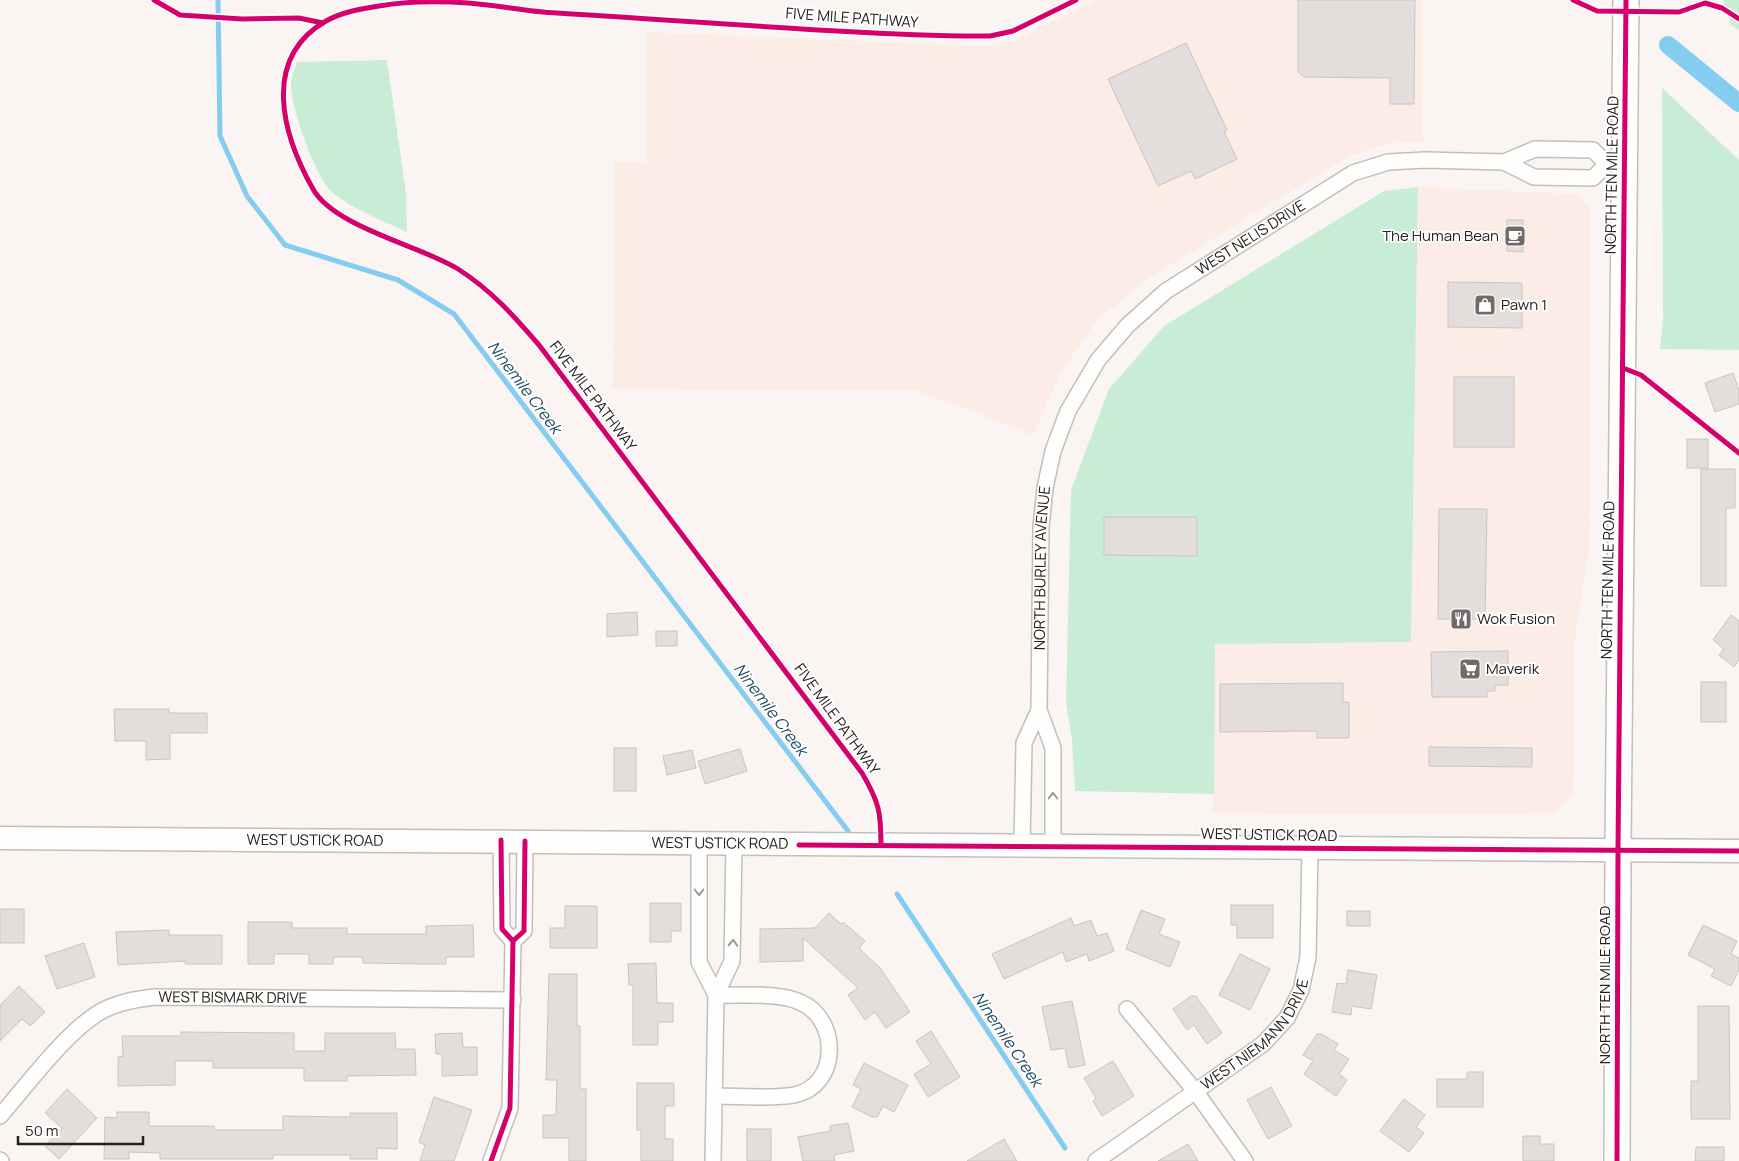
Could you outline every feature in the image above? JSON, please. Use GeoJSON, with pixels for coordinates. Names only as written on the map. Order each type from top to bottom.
{"type":"FeatureCollection","features":[{"type":"Feature","properties":{"kind":"main road","name":"NORTH TEN MILE ROAD"},"geometry":{"type":"LineString","coordinates":[[1617,1161],[1616,164],[1626,0]]}},
{"type":"Feature","properties":{"kind":"main road","name":"WEST USTICK ROAD"},"geometry":{"type":"LineString","coordinates":[[0,838],[501,840],[734,844],[1618,849],[1739,852]]}},
{"type":"Feature","properties":{"kind":"street","name":"WEST NELIS DRIVE"},"geometry":{"type":"LineString","coordinates":[[1062,427],[1068,410],[1098,360],[1127,326],[1166,291],[1353,173],[1388,162],[1504,162],[1535,149],[1593,150],[1616,164],[1593,178],[1534,176],[1504,162]]}},
{"type":"Feature","properties":{"kind":"street","name":"NORTH BURLEY AVENUE"},"geometry":{"type":"LineString","coordinates":[[1053,845],[1053,748],[1040,710],[1041,527],[1045,488],[1053,451],[1062,427]]}},
{"type":"Feature","properties":{"kind":"street","name":"NORTH BURLEY AVENUE"},"geometry":{"type":"LineString","coordinates":[[1022,845],[1024,743],[1040,710]]}},
{"type":"Feature","properties":{"kind":"street"},"geometry":{"type":"LineString","coordinates":[[491,1161],[510,1108],[514,1000],[513,941],[502,929],[501,840]]}},
{"type":"Feature","properties":{"kind":"street"},"geometry":{"type":"LineString","coordinates":[[513,941],[524,931],[525,841]]}},
{"type":"Feature","properties":{"kind":"street"},"geometry":{"type":"LineString","coordinates":[[699,843],[699,962],[716,995]]}},
{"type":"Feature","properties":{"kind":"street"},"geometry":{"type":"LineString","coordinates":[[713,1161],[716,995],[732,961],[734,844]]}},
{"type":"Feature","properties":{"kind":"street","name":"WEST NIEMANN DRIVE"},"geometry":{"type":"LineString","coordinates":[[1096,1161],[1263,1044],[1287,1018],[1301,990],[1308,957],[1310,848]]}},
{"type":"Feature","properties":{"kind":"street"},"geometry":{"type":"LineString","coordinates":[[714,1096],[794,1095],[812,1086],[825,1071],[830,1049],[827,1028],[814,1011],[799,1002],[780,997],[716,995]]}},
{"type":"Feature","properties":{"kind":"street","name":"WEST BISMARK DRIVE"},"geometry":{"type":"LineString","coordinates":[[0,1116],[79,1027],[101,1011],[129,1000],[156,997],[514,1000]]}},
{"type":"Feature","properties":{"kind":"street"},"geometry":{"type":"LineString","coordinates":[[1127,1009],[1196,1092],[1245,1161]]}},
{"type":"Feature","properties":{"kind":"shaded area"},"geometry":{"type":"Polygon","coordinates":[[[1096,0],[1423,0],[1423,142],[1401,142],[1376,147],[1348,157],[1150,277],[1098,319],[1061,372],[1033,435],[915,390],[613,389],[614,162],[647,163],[647,32],[981,46],[1010,43],[1096,0]]]}},
{"type":"Feature","properties":{"kind":"shaded area"},"geometry":{"type":"Polygon","coordinates":[[[1418,187],[1579,194],[1591,211],[1589,550],[1574,645],[1573,795],[1553,815],[1213,813],[1214,644],[1411,642],[1418,187]]]}},
{"type":"Feature","properties":{"kind":"green space"},"geometry":{"type":"Polygon","coordinates":[[[1723,0],[1739,0],[1739,30],[1731,25],[1723,0]]]}},
{"type":"Feature","properties":{"kind":"green space"},"geometry":{"type":"Polygon","coordinates":[[[387,60],[406,193],[407,232],[350,205],[333,193],[326,185],[305,142],[292,94],[291,81],[297,62],[387,60]]]}},
{"type":"Feature","properties":{"kind":"green space"},"geometry":{"type":"Polygon","coordinates":[[[1662,88],[1739,160],[1739,350],[1660,349],[1663,320],[1662,88]]]}},
{"type":"Feature","properties":{"kind":"green space"},"geometry":{"type":"Polygon","coordinates":[[[1418,187],[1411,642],[1215,644],[1214,794],[1075,791],[1072,739],[1066,703],[1071,490],[1109,389],[1164,326],[1384,191],[1418,187]]]}},
{"type":"Feature","properties":{"kind":"building"},"geometry":{"type":"Polygon","coordinates":[[[1298,0],[1415,0],[1414,104],[1390,104],[1390,78],[1304,77],[1298,72],[1298,0]]]}},
{"type":"Feature","properties":{"kind":"building"},"geometry":{"type":"Polygon","coordinates":[[[1186,43],[1227,130],[1224,132],[1237,159],[1195,179],[1191,171],[1158,186],[1108,79],[1186,43]]]}},
{"type":"Feature","properties":{"kind":"building","name":"The Human Bean"},"geometry":{"type":"Polygon","coordinates":[[[1507,220],[1523,220],[1523,252],[1507,251],[1507,220]]]}},
{"type":"Feature","properties":{"kind":"building","name":"Pawn 1"},"geometry":{"type":"Polygon","coordinates":[[[1448,282],[1522,283],[1522,328],[1448,327],[1448,282]]]}},
{"type":"Feature","properties":{"kind":"building"},"geometry":{"type":"Polygon","coordinates":[[[1733,373],[1739,390],[1739,404],[1715,412],[1705,383],[1733,373]]]}},
{"type":"Feature","properties":{"kind":"building"},"geometry":{"type":"Polygon","coordinates":[[[1454,377],[1514,377],[1514,447],[1454,447],[1454,377]]]}},
{"type":"Feature","properties":{"kind":"building"},"geometry":{"type":"Polygon","coordinates":[[[1687,439],[1708,439],[1708,468],[1687,468],[1687,439]]]}},
{"type":"Feature","properties":{"kind":"building"},"geometry":{"type":"Polygon","coordinates":[[[1701,469],[1735,469],[1735,508],[1726,508],[1726,586],[1701,586],[1701,469]]]}},
{"type":"Feature","properties":{"kind":"building"},"geometry":{"type":"Polygon","coordinates":[[[1439,509],[1487,509],[1485,619],[1438,619],[1439,509]]]}},
{"type":"Feature","properties":{"kind":"building"},"geometry":{"type":"Polygon","coordinates":[[[1104,517],[1197,517],[1197,556],[1104,555],[1104,517]]]}},
{"type":"Feature","properties":{"kind":"building"},"geometry":{"type":"Polygon","coordinates":[[[637,612],[638,635],[607,637],[607,614],[637,612]]]}},
{"type":"Feature","properties":{"kind":"building"},"geometry":{"type":"Polygon","coordinates":[[[1731,615],[1739,621],[1739,660],[1734,667],[1719,655],[1724,649],[1713,640],[1731,615]]]}},
{"type":"Feature","properties":{"kind":"building"},"geometry":{"type":"Polygon","coordinates":[[[656,631],[677,631],[677,646],[656,646],[656,631]]]}},
{"type":"Feature","properties":{"kind":"building","name":"Maverik"},"geometry":{"type":"Polygon","coordinates":[[[1508,651],[1508,685],[1495,685],[1495,691],[1487,691],[1487,697],[1432,697],[1431,652],[1508,651]]]}},
{"type":"Feature","properties":{"kind":"building"},"geometry":{"type":"Polygon","coordinates":[[[1701,682],[1726,682],[1726,722],[1701,722],[1701,682]]]}},
{"type":"Feature","properties":{"kind":"building"},"geometry":{"type":"Polygon","coordinates":[[[1343,683],[1343,702],[1349,702],[1349,738],[1317,738],[1317,731],[1220,732],[1220,684],[1343,683]]]}},
{"type":"Feature","properties":{"kind":"building"},"geometry":{"type":"Polygon","coordinates":[[[114,709],[169,709],[169,713],[207,713],[207,733],[170,733],[170,759],[146,760],[146,741],[115,741],[114,709]]]}},
{"type":"Feature","properties":{"kind":"building"},"geometry":{"type":"Polygon","coordinates":[[[1429,747],[1532,748],[1532,767],[1429,766],[1429,747]]]}},
{"type":"Feature","properties":{"kind":"building"},"geometry":{"type":"Polygon","coordinates":[[[614,748],[636,748],[636,791],[614,791],[614,748]]]}},
{"type":"Feature","properties":{"kind":"building"},"geometry":{"type":"Polygon","coordinates":[[[740,749],[747,771],[705,784],[698,761],[740,749]]]}},
{"type":"Feature","properties":{"kind":"building"},"geometry":{"type":"Polygon","coordinates":[[[692,750],[696,768],[667,775],[663,756],[692,750]]]}},
{"type":"Feature","properties":{"kind":"building"},"geometry":{"type":"Polygon","coordinates":[[[650,903],[681,903],[681,931],[671,931],[671,942],[650,942],[650,903]]]}},
{"type":"Feature","properties":{"kind":"building"},"geometry":{"type":"Polygon","coordinates":[[[1231,905],[1273,905],[1273,938],[1237,938],[1237,925],[1231,925],[1231,905]]]}},
{"type":"Feature","properties":{"kind":"building"},"geometry":{"type":"Polygon","coordinates":[[[565,906],[597,906],[597,948],[550,948],[550,928],[565,928],[565,906]]]}},
{"type":"Feature","properties":{"kind":"building"},"geometry":{"type":"Polygon","coordinates":[[[0,909],[24,909],[24,943],[0,943],[0,909]]]}},
{"type":"Feature","properties":{"kind":"building"},"geometry":{"type":"Polygon","coordinates":[[[1141,910],[1165,919],[1159,934],[1180,942],[1170,967],[1126,949],[1141,910]]]}},
{"type":"Feature","properties":{"kind":"building"},"geometry":{"type":"Polygon","coordinates":[[[1347,911],[1370,911],[1370,926],[1347,926],[1347,911]]]}},
{"type":"Feature","properties":{"kind":"building"},"geometry":{"type":"Polygon","coordinates":[[[829,913],[865,941],[859,948],[880,968],[910,1012],[886,1028],[875,1012],[865,1020],[848,995],[858,988],[803,938],[803,961],[760,962],[760,929],[815,928],[829,913]]]}},
{"type":"Feature","properties":{"kind":"building"},"geometry":{"type":"Polygon","coordinates":[[[1071,918],[1074,926],[1091,920],[1097,936],[1107,933],[1114,951],[1089,961],[1087,954],[1066,962],[1063,952],[1004,979],[992,954],[1071,918]]]}},
{"type":"Feature","properties":{"kind":"building"},"geometry":{"type":"Polygon","coordinates":[[[248,922],[292,922],[292,928],[347,928],[347,934],[426,934],[426,926],[473,925],[474,957],[446,957],[446,964],[426,964],[363,963],[363,957],[333,957],[333,964],[309,964],[309,954],[274,954],[274,964],[248,964],[248,922]]]}},
{"type":"Feature","properties":{"kind":"building"},"geometry":{"type":"Polygon","coordinates":[[[1703,925],[1737,941],[1731,954],[1739,958],[1739,970],[1731,986],[1711,976],[1715,969],[1688,955],[1703,925]]]}},
{"type":"Feature","properties":{"kind":"building"},"geometry":{"type":"Polygon","coordinates":[[[169,930],[169,935],[222,935],[222,964],[185,964],[185,961],[118,965],[116,932],[169,930]]]}},
{"type":"Feature","properties":{"kind":"building"},"geometry":{"type":"Polygon","coordinates":[[[84,943],[95,977],[57,989],[45,956],[84,943]]]}},
{"type":"Feature","properties":{"kind":"building"},"geometry":{"type":"Polygon","coordinates":[[[1240,954],[1270,969],[1250,1010],[1219,995],[1240,954]]]}},
{"type":"Feature","properties":{"kind":"building"},"geometry":{"type":"Polygon","coordinates":[[[656,963],[657,1003],[673,1003],[673,1022],[658,1022],[658,1045],[633,1045],[633,985],[629,985],[628,964],[656,963]]]}},
{"type":"Feature","properties":{"kind":"building"},"geometry":{"type":"Polygon","coordinates":[[[1348,970],[1377,975],[1371,1009],[1352,1006],[1351,1015],[1332,1012],[1337,983],[1346,984],[1348,970]]]}},
{"type":"Feature","properties":{"kind":"building"},"geometry":{"type":"Polygon","coordinates":[[[549,974],[577,974],[577,1026],[580,1026],[580,1089],[586,1089],[586,1161],[569,1161],[569,1138],[543,1138],[543,1115],[556,1115],[557,1080],[546,1080],[549,974]]]}},
{"type":"Feature","properties":{"kind":"building"},"geometry":{"type":"Polygon","coordinates":[[[19,986],[45,1012],[30,1026],[22,1019],[0,1041],[0,1005],[19,986]]]}},
{"type":"Feature","properties":{"kind":"building"},"geometry":{"type":"Polygon","coordinates":[[[1191,996],[1196,996],[1222,1033],[1207,1044],[1194,1025],[1187,1030],[1173,1009],[1191,996]]]}},
{"type":"Feature","properties":{"kind":"building"},"geometry":{"type":"Polygon","coordinates":[[[1072,1001],[1085,1065],[1069,1068],[1065,1048],[1051,1050],[1042,1007],[1072,1001]]]}},
{"type":"Feature","properties":{"kind":"building"},"geometry":{"type":"Polygon","coordinates":[[[1698,1006],[1729,1006],[1730,1119],[1691,1119],[1691,1081],[1698,1081],[1698,1006]]]}},
{"type":"Feature","properties":{"kind":"building"},"geometry":{"type":"Polygon","coordinates":[[[931,1031],[960,1077],[928,1097],[914,1074],[931,1064],[916,1041],[931,1031]]]}},
{"type":"Feature","properties":{"kind":"building"},"geometry":{"type":"Polygon","coordinates":[[[181,1032],[294,1033],[294,1051],[325,1051],[325,1033],[395,1033],[396,1049],[415,1049],[416,1075],[347,1076],[347,1081],[304,1081],[304,1068],[213,1068],[213,1061],[175,1061],[175,1085],[118,1086],[118,1057],[123,1056],[122,1036],[181,1036],[181,1032]]]}},
{"type":"Feature","properties":{"kind":"building"},"geometry":{"type":"Polygon","coordinates":[[[462,1033],[463,1047],[477,1047],[477,1075],[442,1076],[442,1054],[436,1054],[435,1034],[462,1033]]]}},
{"type":"Feature","properties":{"kind":"building"},"geometry":{"type":"Polygon","coordinates":[[[1317,1034],[1322,1034],[1338,1044],[1334,1050],[1349,1059],[1339,1074],[1347,1080],[1336,1096],[1304,1074],[1313,1061],[1303,1055],[1317,1034]]]}},
{"type":"Feature","properties":{"kind":"building"},"geometry":{"type":"Polygon","coordinates":[[[1113,1061],[1134,1096],[1102,1116],[1093,1101],[1096,1098],[1084,1078],[1113,1061]]]}},
{"type":"Feature","properties":{"kind":"building"},"geometry":{"type":"Polygon","coordinates":[[[864,1063],[908,1085],[894,1112],[883,1106],[877,1117],[872,1117],[852,1107],[861,1089],[853,1085],[864,1063]]]}},
{"type":"Feature","properties":{"kind":"building"},"geometry":{"type":"Polygon","coordinates":[[[1467,1072],[1483,1072],[1483,1107],[1437,1107],[1437,1079],[1467,1079],[1467,1072]]]}},
{"type":"Feature","properties":{"kind":"building"},"geometry":{"type":"Polygon","coordinates":[[[637,1083],[674,1083],[674,1106],[665,1106],[665,1139],[673,1139],[673,1161],[641,1161],[641,1130],[637,1130],[637,1083]]]}},
{"type":"Feature","properties":{"kind":"building"},"geometry":{"type":"Polygon","coordinates":[[[1271,1087],[1292,1126],[1268,1139],[1247,1100],[1271,1087]]]}},
{"type":"Feature","properties":{"kind":"building"},"geometry":{"type":"Polygon","coordinates":[[[67,1089],[97,1118],[59,1159],[45,1146],[62,1128],[45,1113],[67,1089]]]}},
{"type":"Feature","properties":{"kind":"building"},"geometry":{"type":"Polygon","coordinates":[[[434,1097],[472,1110],[454,1161],[420,1161],[425,1145],[419,1142],[434,1097]]]}},
{"type":"Feature","properties":{"kind":"building"},"geometry":{"type":"Polygon","coordinates":[[[1404,1099],[1425,1115],[1416,1127],[1424,1133],[1409,1152],[1380,1131],[1404,1099]]]}},
{"type":"Feature","properties":{"kind":"building"},"geometry":{"type":"Polygon","coordinates":[[[117,1112],[149,1112],[149,1126],[214,1126],[214,1130],[283,1130],[283,1116],[350,1117],[350,1113],[397,1113],[397,1149],[377,1148],[377,1159],[350,1159],[350,1155],[273,1155],[273,1159],[160,1159],[160,1153],[129,1152],[129,1159],[104,1159],[105,1117],[117,1118],[117,1112]]]}},
{"type":"Feature","properties":{"kind":"building"},"geometry":{"type":"Polygon","coordinates":[[[848,1123],[854,1151],[834,1155],[835,1161],[803,1161],[798,1137],[831,1131],[830,1126],[848,1123]]]}},
{"type":"Feature","properties":{"kind":"building"},"geometry":{"type":"Polygon","coordinates":[[[747,1129],[771,1129],[771,1161],[747,1161],[747,1129]]]}},
{"type":"Feature","properties":{"kind":"building"},"geometry":{"type":"Polygon","coordinates":[[[1523,1136],[1540,1136],[1540,1144],[1554,1144],[1554,1161],[1523,1161],[1523,1136]]]}},
{"type":"Feature","properties":{"kind":"building"},"geometry":{"type":"Polygon","coordinates":[[[1004,1139],[1017,1161],[967,1161],[1004,1139]]]}},
{"type":"Feature","properties":{"kind":"building"},"geometry":{"type":"Polygon","coordinates":[[[1188,1144],[1198,1161],[1158,1161],[1188,1144]]]}},
{"type":"Feature","properties":{"kind":"building"},"geometry":{"type":"Polygon","coordinates":[[[1696,1147],[1724,1147],[1724,1161],[1695,1161],[1696,1147]]]}},
{"type":"Feature","properties":{"kind":"waterway","name":"Ninemile Creek"},"geometry":{"type":"LineString","coordinates":[[218,0],[220,136],[247,196],[285,245],[398,280],[454,314],[848,831]]}},
{"type":"Feature","properties":{"kind":"waterway"},"geometry":{"type":"LineString","coordinates":[[1668,45],[1739,103]]}},
{"type":"Feature","properties":{"kind":"waterway","name":"Ninemile Creek"},"geometry":{"type":"LineString","coordinates":[[897,894],[1065,1148]]}},
{"type":"Feature","properties":{"kind":"cycle path"},"geometry":{"type":"LineString","coordinates":[[154,0],[180,15],[242,19],[299,18],[323,23]]}},
{"type":"Feature","properties":{"kind":"cycle path","name":"FIVE MILE PATHWAY"},"geometry":{"type":"LineString","coordinates":[[881,845],[878,808],[862,773],[539,345],[502,304],[470,277],[442,261],[358,225],[339,214],[324,202],[313,189],[293,146],[287,123],[284,99],[285,77],[292,56],[305,37],[326,21],[351,11],[401,3],[457,2],[546,12],[760,26],[862,32],[990,36],[1013,31],[1076,0]]}},
{"type":"Feature","properties":{"kind":"cycle path"},"geometry":{"type":"LineString","coordinates":[[1573,0],[1597,11],[1679,12],[1705,3],[1722,8],[1739,19]]}},
{"type":"Feature","properties":{"kind":"cycle path"},"geometry":{"type":"LineString","coordinates":[[1617,1161],[1626,0]]}},
{"type":"Feature","properties":{"kind":"cycle path"},"geometry":{"type":"LineString","coordinates":[[1623,368],[1641,375],[1739,453]]}},
{"type":"Feature","properties":{"kind":"cycle path"},"geometry":{"type":"LineString","coordinates":[[501,840],[502,929],[513,941],[524,931],[525,841]]}},
{"type":"Feature","properties":{"kind":"cycle path"},"geometry":{"type":"LineString","coordinates":[[799,845],[1739,851]]}},
{"type":"Feature","properties":{"kind":"cycle path"},"geometry":{"type":"LineString","coordinates":[[491,1161],[510,1108],[513,941]]}},
{"type":"Feature","properties":{"kind":"place","name":"The Human Bean"},"geometry":{"type":"Point","coordinates":[1515,236]}},
{"type":"Feature","properties":{"kind":"place","name":"Pawn 1"},"geometry":{"type":"Point","coordinates":[1485,305]}},
{"type":"Feature","properties":{"kind":"place","name":"Wok Fusion"},"geometry":{"type":"Point","coordinates":[1461,619]}},
{"type":"Feature","properties":{"kind":"place","name":"Maverik"},"geometry":{"type":"Point","coordinates":[1470,669]}}]}
